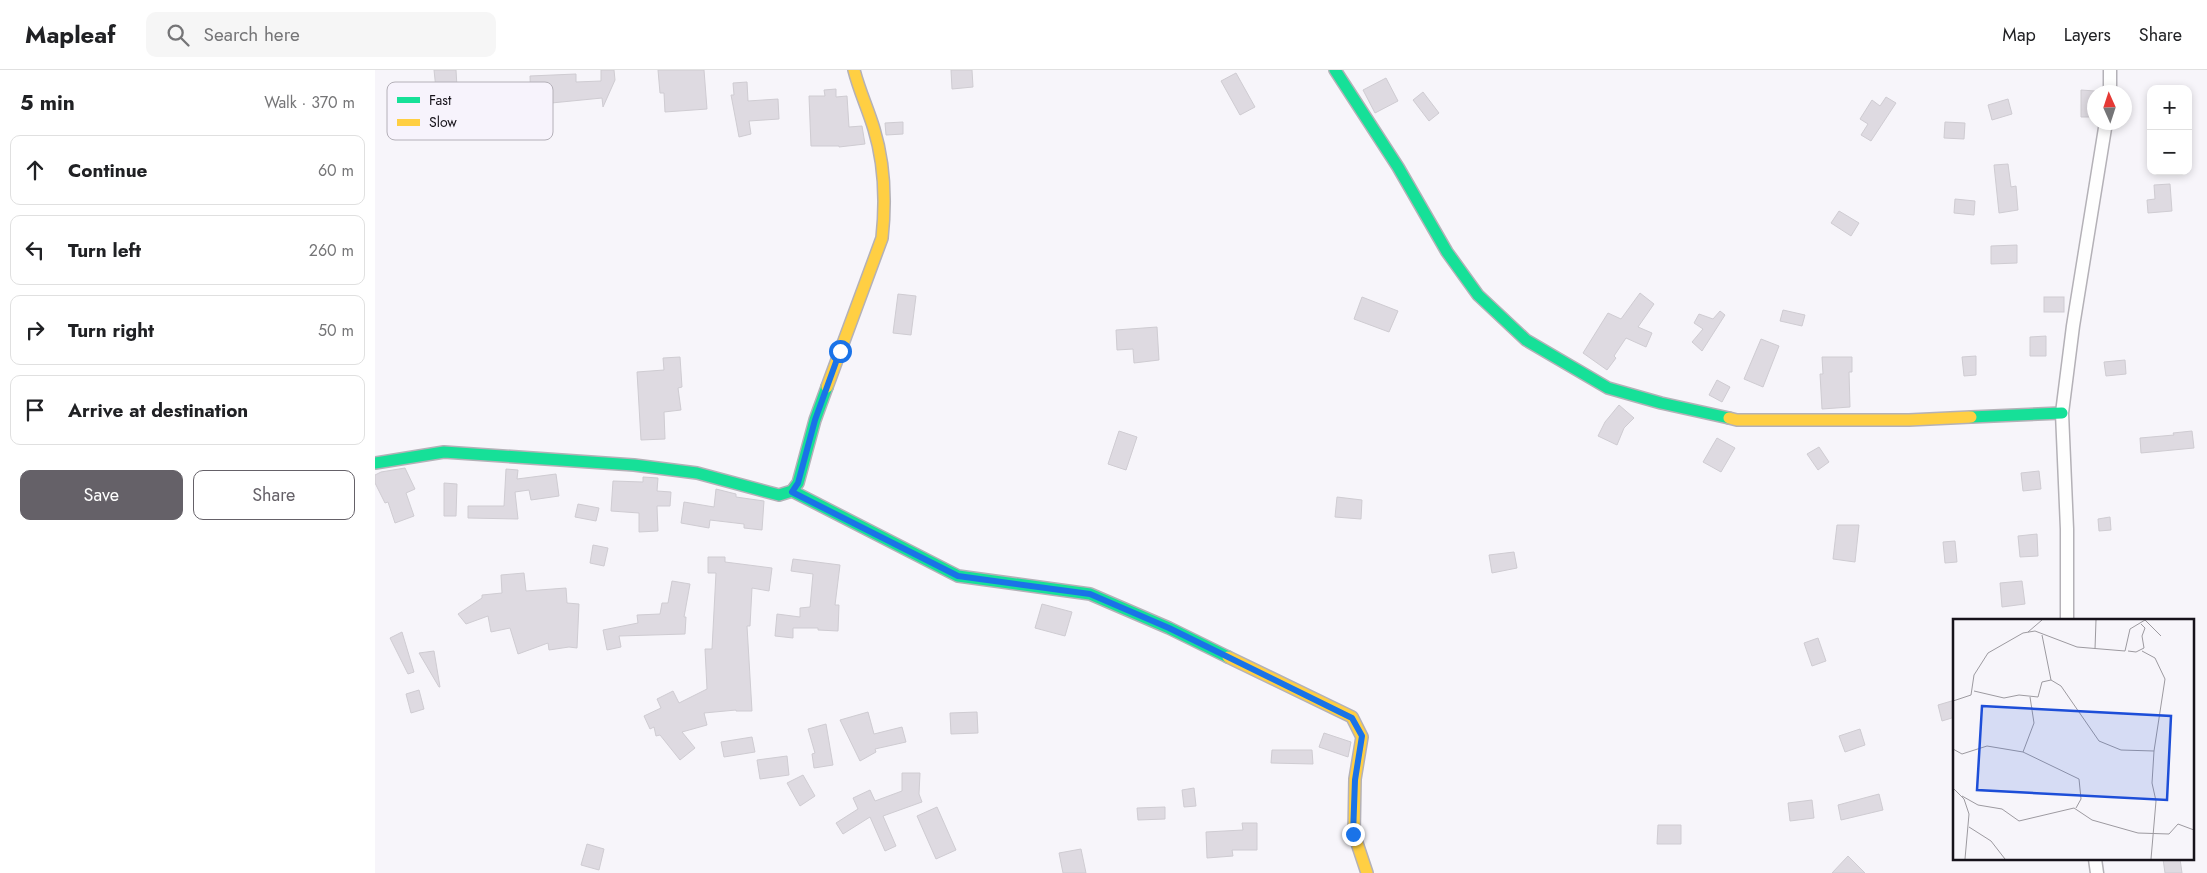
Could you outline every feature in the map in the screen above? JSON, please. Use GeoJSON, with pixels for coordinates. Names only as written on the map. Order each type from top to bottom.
{"type":"FeatureCollection","features":[{"type":"Feature","properties":{"kind":"street"},"geometry":{"type":"LineString","coordinates":[[792,492],[798,483],[815,420],[882,238],[886,206],[884,171],[875,131],[853,70]]}},
{"type":"Feature","properties":{"kind":"street"},"geometry":{"type":"LineString","coordinates":[[1335,70],[1398,167],[1447,252],[1478,295],[1526,340],[1608,388],[1661,403],[1737,420],[1909,420],[2062,413]]}},
{"type":"Feature","properties":{"kind":"street"},"geometry":{"type":"LineString","coordinates":[[2110,70],[2110,85]]}},
{"type":"Feature","properties":{"kind":"street"},"geometry":{"type":"LineString","coordinates":[[2067,619],[2067,529],[2062,413],[2073,326],[2105,130]]}},
{"type":"Feature","properties":{"kind":"street"},"geometry":{"type":"LineString","coordinates":[[375,463],[444,452],[634,465],[697,473],[779,495],[792,492],[958,576],[1090,594],[1169,628],[1352,718],[1362,736],[1355,780],[1353,834],[1367,873]]}},
{"type":"Feature","properties":{"kind":"street"},"geometry":{"type":"LineString","coordinates":[[2095,860],[2097,873]]}},
{"type":"Feature","properties":{"kind":"building"},"geometry":{"type":"Polygon","coordinates":[[[434,70],[456,70],[457,82],[435,82],[434,70]]]}},
{"type":"Feature","properties":{"kind":"building"},"geometry":{"type":"Polygon","coordinates":[[[601,70],[614,70],[615,80],[603,107],[602,98],[553,103],[553,82],[530,82],[530,76],[576,74],[576,82],[601,81],[601,70]]]}},
{"type":"Feature","properties":{"kind":"building"},"geometry":{"type":"Polygon","coordinates":[[[658,70],[704,70],[707,109],[665,112],[664,93],[660,93],[658,70]]]}},
{"type":"Feature","properties":{"kind":"building"},"geometry":{"type":"Polygon","coordinates":[[[951,70],[972,70],[973,87],[952,89],[951,70]]]}},
{"type":"Feature","properties":{"kind":"building"},"geometry":{"type":"Polygon","coordinates":[[[1236,73],[1255,107],[1240,115],[1221,81],[1236,73]]]}},
{"type":"Feature","properties":{"kind":"building"},"geometry":{"type":"Polygon","coordinates":[[[1386,78],[1398,101],[1375,113],[1363,90],[1386,78]]]}},
{"type":"Feature","properties":{"kind":"building"},"geometry":{"type":"Polygon","coordinates":[[[747,82],[748,101],[778,99],[779,119],[749,121],[751,134],[739,137],[731,95],[734,95],[733,83],[747,82]]]}},
{"type":"Feature","properties":{"kind":"building"},"geometry":{"type":"Polygon","coordinates":[[[836,89],[836,97],[847,96],[849,127],[862,126],[865,144],[839,147],[811,146],[809,96],[825,96],[824,90],[836,89]]]}},
{"type":"Feature","properties":{"kind":"building"},"geometry":{"type":"Polygon","coordinates":[[[2081,90],[2087,90],[2087,117],[2081,117],[2081,90]]]}},
{"type":"Feature","properties":{"kind":"building"},"geometry":{"type":"Polygon","coordinates":[[[1423,92],[1439,113],[1429,121],[1413,100],[1423,92]]]}},
{"type":"Feature","properties":{"kind":"building"},"geometry":{"type":"Polygon","coordinates":[[[1886,97],[1896,103],[1871,141],[1861,135],[1868,124],[1860,119],[1872,100],[1880,106],[1886,97]]]}},
{"type":"Feature","properties":{"kind":"building"},"geometry":{"type":"Polygon","coordinates":[[[2008,99],[2012,114],[1992,120],[1988,105],[2008,99]]]}},
{"type":"Feature","properties":{"kind":"building"},"geometry":{"type":"Polygon","coordinates":[[[903,122],[903,134],[886,135],[885,123],[903,122]]]}},
{"type":"Feature","properties":{"kind":"building"},"geometry":{"type":"Polygon","coordinates":[[[1945,122],[1965,123],[1964,139],[1944,138],[1945,122]]]}},
{"type":"Feature","properties":{"kind":"building"},"geometry":{"type":"Polygon","coordinates":[[[2008,164],[2011,187],[2016,186],[2018,210],[1999,213],[1994,165],[2008,164]]]}},
{"type":"Feature","properties":{"kind":"building"},"geometry":{"type":"Polygon","coordinates":[[[2170,184],[2172,211],[2148,213],[2147,200],[2155,199],[2154,185],[2170,184]]]}},
{"type":"Feature","properties":{"kind":"building"},"geometry":{"type":"Polygon","coordinates":[[[1955,199],[1975,201],[1974,215],[1954,213],[1955,199]]]}},
{"type":"Feature","properties":{"kind":"building"},"geometry":{"type":"Polygon","coordinates":[[[1839,211],[1859,223],[1851,236],[1831,223],[1839,211]]]}},
{"type":"Feature","properties":{"kind":"building"},"geometry":{"type":"Polygon","coordinates":[[[2017,245],[2017,263],[1991,264],[1991,246],[2017,245]]]}},
{"type":"Feature","properties":{"kind":"building"},"geometry":{"type":"Polygon","coordinates":[[[1640,293],[1654,304],[1638,327],[1652,333],[1646,347],[1626,338],[1614,356],[1616,358],[1607,370],[1583,353],[1608,313],[1621,319],[1640,293]]]}},
{"type":"Feature","properties":{"kind":"building"},"geometry":{"type":"Polygon","coordinates":[[[898,294],[916,296],[911,335],[893,333],[898,294]]]}},
{"type":"Feature","properties":{"kind":"building"},"geometry":{"type":"Polygon","coordinates":[[[1362,297],[1398,311],[1389,332],[1354,319],[1362,297]]]}},
{"type":"Feature","properties":{"kind":"building"},"geometry":{"type":"Polygon","coordinates":[[[2044,297],[2064,297],[2064,312],[2044,312],[2044,297]]]}},
{"type":"Feature","properties":{"kind":"building"},"geometry":{"type":"Polygon","coordinates":[[[1783,310],[1805,315],[1802,326],[1780,321],[1783,310]]]}},
{"type":"Feature","properties":{"kind":"building"},"geometry":{"type":"Polygon","coordinates":[[[1720,311],[1725,315],[1702,351],[1692,342],[1703,329],[1694,323],[1699,314],[1713,319],[1720,311]]]}},
{"type":"Feature","properties":{"kind":"building"},"geometry":{"type":"Polygon","coordinates":[[[1157,327],[1159,360],[1134,363],[1133,349],[1117,350],[1116,330],[1157,327]]]}},
{"type":"Feature","properties":{"kind":"building"},"geometry":{"type":"Polygon","coordinates":[[[2046,336],[2046,356],[2030,356],[2030,337],[2046,336]]]}},
{"type":"Feature","properties":{"kind":"building"},"geometry":{"type":"Polygon","coordinates":[[[1761,339],[1779,346],[1763,387],[1744,379],[1761,339]]]}},
{"type":"Feature","properties":{"kind":"building"},"geometry":{"type":"Polygon","coordinates":[[[1976,356],[1976,375],[1964,376],[1962,357],[1976,356]]]}},
{"type":"Feature","properties":{"kind":"building"},"geometry":{"type":"Polygon","coordinates":[[[680,357],[682,387],[678,388],[681,410],[664,412],[665,439],[641,440],[637,372],[664,370],[663,358],[680,357]]]}},
{"type":"Feature","properties":{"kind":"building"},"geometry":{"type":"Polygon","coordinates":[[[1822,357],[1852,357],[1852,372],[1849,372],[1850,407],[1822,409],[1820,374],[1823,374],[1822,357]]]}},
{"type":"Feature","properties":{"kind":"building"},"geometry":{"type":"Polygon","coordinates":[[[2125,360],[2126,374],[2106,376],[2104,362],[2125,360]]]}},
{"type":"Feature","properties":{"kind":"building"},"geometry":{"type":"Polygon","coordinates":[[[1717,380],[1730,387],[1722,402],[1709,395],[1717,380]]]}},
{"type":"Feature","properties":{"kind":"building"},"geometry":{"type":"Polygon","coordinates":[[[1619,405],[1634,418],[1624,428],[1617,445],[1598,436],[1605,422],[1619,405]]]}},
{"type":"Feature","properties":{"kind":"building"},"geometry":{"type":"Polygon","coordinates":[[[1119,431],[1137,437],[1126,470],[1108,464],[1119,431]]]}},
{"type":"Feature","properties":{"kind":"building"},"geometry":{"type":"Polygon","coordinates":[[[2192,431],[2194,448],[2141,453],[2140,438],[2174,435],[2173,433],[2192,431]]]}},
{"type":"Feature","properties":{"kind":"building"},"geometry":{"type":"Polygon","coordinates":[[[1717,438],[1735,448],[1721,472],[1703,462],[1717,438]]]}},
{"type":"Feature","properties":{"kind":"building"},"geometry":{"type":"Polygon","coordinates":[[[1819,447],[1829,462],[1818,470],[1807,454],[1819,447]]]}},
{"type":"Feature","properties":{"kind":"building"},"geometry":{"type":"Polygon","coordinates":[[[405,468],[415,489],[406,493],[414,516],[395,523],[388,502],[385,503],[375,483],[375,475],[381,472],[405,468]]]}},
{"type":"Feature","properties":{"kind":"building"},"geometry":{"type":"Polygon","coordinates":[[[506,469],[518,470],[517,479],[556,474],[559,496],[531,500],[529,490],[515,492],[518,519],[468,518],[468,506],[504,506],[506,469]]]}},
{"type":"Feature","properties":{"kind":"building"},"geometry":{"type":"Polygon","coordinates":[[[2039,471],[2041,489],[2023,491],[2021,473],[2039,471]]]}},
{"type":"Feature","properties":{"kind":"building"},"geometry":{"type":"Polygon","coordinates":[[[643,477],[658,478],[657,491],[671,492],[670,506],[657,506],[658,531],[639,532],[639,513],[611,511],[613,481],[643,482],[643,477]]]}},
{"type":"Feature","properties":{"kind":"building"},"geometry":{"type":"Polygon","coordinates":[[[444,483],[457,484],[456,516],[444,516],[444,483]]]}},
{"type":"Feature","properties":{"kind":"building"},"geometry":{"type":"Polygon","coordinates":[[[716,489],[736,494],[736,497],[764,501],[762,530],[744,528],[744,524],[710,520],[709,528],[681,523],[684,502],[714,507],[716,489]]]}},
{"type":"Feature","properties":{"kind":"building"},"geometry":{"type":"Polygon","coordinates":[[[1337,497],[1362,500],[1361,519],[1335,517],[1337,497]]]}},
{"type":"Feature","properties":{"kind":"building"},"geometry":{"type":"Polygon","coordinates":[[[578,504],[599,508],[596,521],[575,517],[578,504]]]}},
{"type":"Feature","properties":{"kind":"building"},"geometry":{"type":"Polygon","coordinates":[[[2110,517],[2111,530],[2099,531],[2098,519],[2110,517]]]}},
{"type":"Feature","properties":{"kind":"building"},"geometry":{"type":"Polygon","coordinates":[[[1837,525],[1859,525],[1855,562],[1833,559],[1837,525]]]}},
{"type":"Feature","properties":{"kind":"building"},"geometry":{"type":"Polygon","coordinates":[[[2037,534],[2038,556],[2020,557],[2018,536],[2037,534]]]}},
{"type":"Feature","properties":{"kind":"building"},"geometry":{"type":"Polygon","coordinates":[[[1955,541],[1957,562],[1945,563],[1943,542],[1955,541]]]}},
{"type":"Feature","properties":{"kind":"building"},"geometry":{"type":"Polygon","coordinates":[[[593,545],[608,548],[604,566],[590,563],[593,545]]]}},
{"type":"Feature","properties":{"kind":"building"},"geometry":{"type":"Polygon","coordinates":[[[1514,552],[1517,568],[1492,573],[1489,555],[1514,552]]]}},
{"type":"Feature","properties":{"kind":"building"},"geometry":{"type":"Polygon","coordinates":[[[708,557],[725,557],[725,562],[772,568],[769,591],[752,588],[750,626],[747,626],[752,711],[736,710],[704,713],[707,725],[682,732],[695,748],[680,760],[660,735],[656,736],[654,727],[650,729],[644,716],[661,708],[657,699],[673,691],[679,703],[707,689],[705,649],[712,649],[716,573],[708,573],[708,557]]]}},
{"type":"Feature","properties":{"kind":"building"},"geometry":{"type":"Polygon","coordinates":[[[793,559],[840,565],[835,605],[839,605],[838,631],[818,630],[818,628],[793,628],[793,638],[775,636],[777,614],[800,617],[800,608],[810,607],[813,574],[791,571],[793,559]]]}},
{"type":"Feature","properties":{"kind":"building"},"geometry":{"type":"Polygon","coordinates":[[[524,573],[526,591],[566,588],[567,603],[579,604],[577,648],[569,647],[549,650],[548,643],[518,654],[510,628],[491,632],[488,616],[466,624],[458,614],[482,598],[482,595],[502,593],[501,575],[524,573]]]}},
{"type":"Feature","properties":{"kind":"building"},"geometry":{"type":"Polygon","coordinates":[[[672,581],[690,584],[684,617],[686,617],[685,634],[619,636],[621,647],[607,650],[603,630],[638,623],[637,615],[660,614],[662,603],[668,603],[672,581]]]}},
{"type":"Feature","properties":{"kind":"building"},"geometry":{"type":"Polygon","coordinates":[[[2022,581],[2025,604],[2002,607],[2000,583],[2022,581]]]}},
{"type":"Feature","properties":{"kind":"building"},"geometry":{"type":"Polygon","coordinates":[[[1042,604],[1072,612],[1065,636],[1035,628],[1042,604]]]}},
{"type":"Feature","properties":{"kind":"building"},"geometry":{"type":"Polygon","coordinates":[[[402,632],[414,672],[408,674],[390,638],[402,632]]]}},
{"type":"Feature","properties":{"kind":"building"},"geometry":{"type":"Polygon","coordinates":[[[1818,638],[1826,661],[1812,666],[1804,643],[1818,638]]]}},
{"type":"Feature","properties":{"kind":"building"},"geometry":{"type":"Polygon","coordinates":[[[434,651],[440,687],[419,653],[434,651]]]}},
{"type":"Feature","properties":{"kind":"building"},"geometry":{"type":"Polygon","coordinates":[[[419,690],[424,709],[411,713],[406,694],[419,690]]]}},
{"type":"Feature","properties":{"kind":"building"},"geometry":{"type":"Polygon","coordinates":[[[1953,701],[1953,718],[1942,721],[1938,705],[1953,701]]]}},
{"type":"Feature","properties":{"kind":"building"},"geometry":{"type":"Polygon","coordinates":[[[868,712],[874,734],[902,727],[906,742],[875,749],[876,752],[860,761],[840,720],[868,712]]]}},
{"type":"Feature","properties":{"kind":"building"},"geometry":{"type":"Polygon","coordinates":[[[977,712],[978,733],[951,734],[950,713],[977,712]]]}},
{"type":"Feature","properties":{"kind":"building"},"geometry":{"type":"Polygon","coordinates":[[[826,724],[833,765],[814,768],[812,754],[815,753],[808,729],[826,724]]]}},
{"type":"Feature","properties":{"kind":"building"},"geometry":{"type":"Polygon","coordinates":[[[1860,729],[1865,745],[1845,752],[1839,736],[1860,729]]]}},
{"type":"Feature","properties":{"kind":"building"},"geometry":{"type":"Polygon","coordinates":[[[1324,733],[1351,742],[1348,757],[1319,747],[1324,733]]]}},
{"type":"Feature","properties":{"kind":"building"},"geometry":{"type":"Polygon","coordinates":[[[752,737],[755,752],[724,757],[721,742],[752,737]]]}},
{"type":"Feature","properties":{"kind":"building"},"geometry":{"type":"Polygon","coordinates":[[[1272,750],[1312,750],[1313,764],[1271,763],[1272,750]]]}},
{"type":"Feature","properties":{"kind":"building"},"geometry":{"type":"Polygon","coordinates":[[[787,756],[789,775],[760,779],[757,760],[787,756]]]}},
{"type":"Feature","properties":{"kind":"building"},"geometry":{"type":"Polygon","coordinates":[[[902,773],[920,773],[919,794],[922,802],[883,816],[896,846],[885,851],[870,817],[843,834],[836,823],[858,809],[853,798],[870,790],[875,801],[902,791],[902,773]]]}},
{"type":"Feature","properties":{"kind":"building"},"geometry":{"type":"Polygon","coordinates":[[[803,775],[815,796],[800,806],[787,783],[803,775]]]}},
{"type":"Feature","properties":{"kind":"building"},"geometry":{"type":"Polygon","coordinates":[[[1194,788],[1196,806],[1184,807],[1182,790],[1194,788]]]}},
{"type":"Feature","properties":{"kind":"building"},"geometry":{"type":"Polygon","coordinates":[[[1879,794],[1883,810],[1841,820],[1838,805],[1879,794]]]}},
{"type":"Feature","properties":{"kind":"building"},"geometry":{"type":"Polygon","coordinates":[[[1812,800],[1814,818],[1790,821],[1788,803],[1812,800]]]}},
{"type":"Feature","properties":{"kind":"building"},"geometry":{"type":"Polygon","coordinates":[[[937,807],[956,850],[936,859],[917,816],[937,807]]]}},
{"type":"Feature","properties":{"kind":"building"},"geometry":{"type":"Polygon","coordinates":[[[1165,807],[1165,819],[1138,820],[1137,808],[1165,807]]]}},
{"type":"Feature","properties":{"kind":"building"},"geometry":{"type":"Polygon","coordinates":[[[1242,823],[1257,823],[1257,850],[1232,850],[1233,856],[1207,858],[1206,832],[1243,830],[1242,823]]]}},
{"type":"Feature","properties":{"kind":"building"},"geometry":{"type":"Polygon","coordinates":[[[1658,825],[1681,825],[1681,844],[1657,844],[1658,825]]]}},
{"type":"Feature","properties":{"kind":"building"},"geometry":{"type":"Polygon","coordinates":[[[587,844],[604,849],[599,870],[581,865],[587,844]]]}},
{"type":"Feature","properties":{"kind":"building"},"geometry":{"type":"Polygon","coordinates":[[[1081,849],[1086,873],[1063,873],[1059,853],[1081,849]]]}},
{"type":"Feature","properties":{"kind":"building"},"geometry":{"type":"Polygon","coordinates":[[[1848,856],[1865,873],[1832,873],[1848,856]]]}},
{"type":"Feature","properties":{"kind":"building"},"geometry":{"type":"Polygon","coordinates":[[[2163,860],[2180,860],[2182,873],[2165,873],[2163,860]]]}},
{"type":"Feature","properties":{"kind":"traffic: fast"},"geometry":{"type":"LineString","coordinates":[[1335,70],[1398,167],[1447,252],[1478,295],[1526,340],[1608,388],[1661,403],[1729,418]]}},
{"type":"Feature","properties":{"kind":"traffic: fast"},"geometry":{"type":"LineString","coordinates":[[375,463],[444,452],[634,465],[697,473],[779,495],[792,491],[798,483],[815,420],[827,387]]}},
{"type":"Feature","properties":{"kind":"traffic: fast"},"geometry":{"type":"LineString","coordinates":[[1971,417],[2062,413]]}},
{"type":"Feature","properties":{"kind":"traffic: fast"},"geometry":{"type":"LineString","coordinates":[[792,491],[958,576],[1090,594],[1169,628],[1228,657]]}},
{"type":"Feature","properties":{"kind":"traffic: slow"},"geometry":{"type":"LineString","coordinates":[[827,387],[882,238],[884,183],[878,143],[854,70]]}},
{"type":"Feature","properties":{"kind":"traffic: slow"},"geometry":{"type":"LineString","coordinates":[[1729,418],[1737,420],[1909,420],[1971,417]]}},
{"type":"Feature","properties":{"kind":"traffic: slow"},"geometry":{"type":"LineString","coordinates":[[1228,657],[1352,717],[1362,737],[1355,779],[1354,834],[1367,873]]}},
{"type":"Feature","properties":{"kind":"route"},"geometry":{"type":"LineString","coordinates":[[840,351],[815,420],[798,483],[792,492],[958,576],[1090,594],[1169,628],[1352,718],[1362,736],[1355,780],[1353,834]]}}]}
